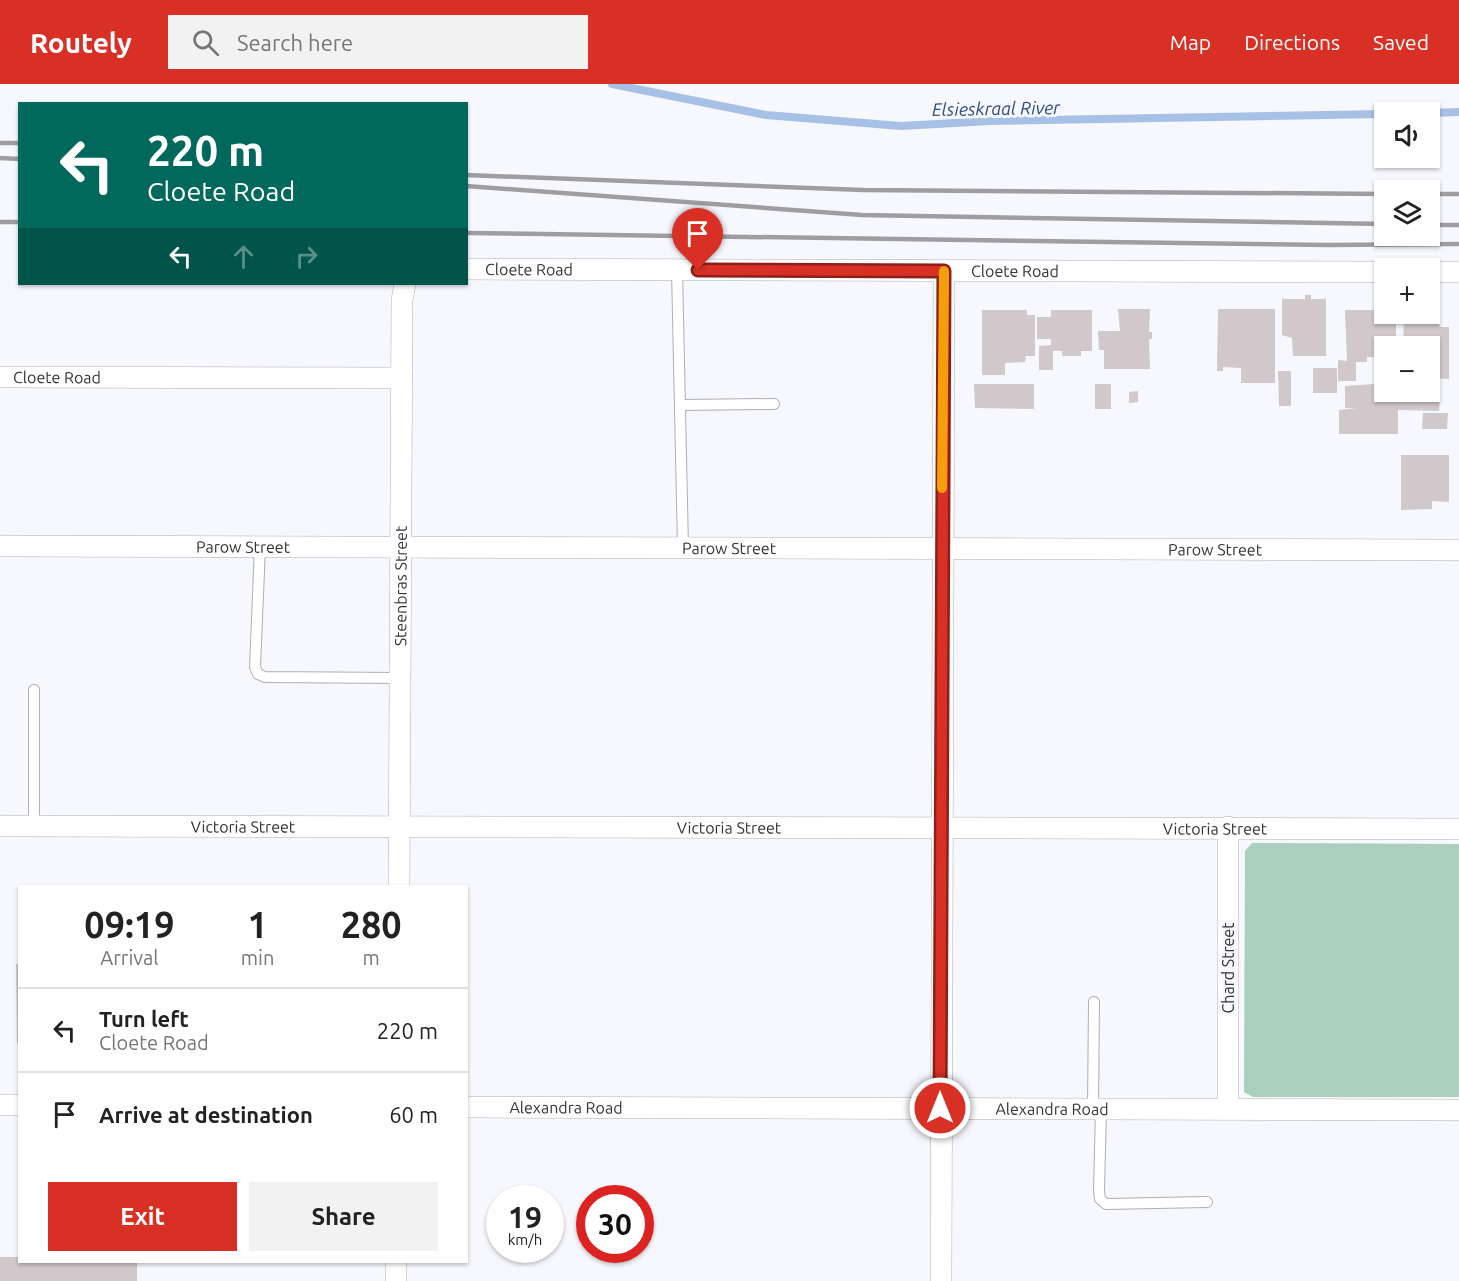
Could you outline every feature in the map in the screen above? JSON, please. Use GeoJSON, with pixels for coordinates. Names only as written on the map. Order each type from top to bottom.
{"type":"FeatureCollection","features":[{"type":"Feature","properties":{"kind":"street","name":"Cloete Road"},"geometry":{"type":"LineString","coordinates":[[468,269],[1374,272]]}},
{"type":"Feature","properties":{"kind":"street"},"geometry":{"type":"LineString","coordinates":[[941,1281],[944,271]]}},
{"type":"Feature","properties":{"kind":"street"},"geometry":{"type":"LineString","coordinates":[[1440,272],[1459,272]]}},
{"type":"Feature","properties":{"kind":"street","name":"Steenbras Street"},"geometry":{"type":"LineString","coordinates":[[399,885],[400,547],[405,285]]}},
{"type":"Feature","properties":{"kind":"street","name":"Cloete Road"},"geometry":{"type":"LineString","coordinates":[[0,377],[402,378]]}},
{"type":"Feature","properties":{"kind":"street","name":"Parow Street"},"geometry":{"type":"LineString","coordinates":[[0,546],[1459,550]]}},
{"type":"Feature","properties":{"kind":"street","name":"Victoria Street"},"geometry":{"type":"LineString","coordinates":[[0,826],[1459,829]]}},
{"type":"Feature","properties":{"kind":"street","name":"Chard Street"},"geometry":{"type":"LineString","coordinates":[[1227,827],[1228,1109]]}},
{"type":"Feature","properties":{"kind":"street"},"geometry":{"type":"LineString","coordinates":[[0,1105],[18,1105]]}},
{"type":"Feature","properties":{"kind":"street","name":"Alexandra Road"},"geometry":{"type":"LineString","coordinates":[[468,1107],[1459,1110]]}},
{"type":"Feature","properties":{"kind":"street"},"geometry":{"type":"LineString","coordinates":[[396,1263],[396,1281]]}},
{"type":"Feature","properties":{"kind":"lane"},"geometry":{"type":"LineString","coordinates":[[677,270],[683,548]]}},
{"type":"Feature","properties":{"kind":"lane"},"geometry":{"type":"LineString","coordinates":[[680,405],[774,404]]}},
{"type":"Feature","properties":{"kind":"lane"},"geometry":{"type":"LineString","coordinates":[[260,547],[255,667],[258,674],[265,677],[400,678]]}},
{"type":"Feature","properties":{"kind":"lane"},"geometry":{"type":"LineString","coordinates":[[34,690],[34,826]]}},
{"type":"Feature","properties":{"kind":"lane"},"geometry":{"type":"LineString","coordinates":[[1094,1002],[1100,1199],[1106,1204],[1207,1202]]}},
{"type":"Feature","properties":{"kind":"green space"},"geometry":{"type":"Polygon","coordinates":[[[1252,843],[1459,844],[1459,1097],[1253,1097],[1244,1092],[1245,851],[1252,843]]]}},
{"type":"Feature","properties":{"kind":"building"},"geometry":{"type":"Polygon","coordinates":[[[1305,295],[1311,295],[1311,299],[1326,299],[1326,356],[1293,356],[1292,338],[1282,335],[1282,299],[1305,299],[1305,295]]]}},
{"type":"Feature","properties":{"kind":"building"},"geometry":{"type":"Polygon","coordinates":[[[1118,309],[1150,309],[1149,332],[1152,332],[1152,339],[1149,339],[1150,369],[1104,369],[1104,350],[1099,350],[1098,331],[1120,331],[1118,309]]]}},
{"type":"Feature","properties":{"kind":"building"},"geometry":{"type":"Polygon","coordinates":[[[1218,309],[1275,309],[1275,383],[1241,383],[1241,368],[1223,367],[1223,371],[1217,371],[1218,309]]]}},
{"type":"Feature","properties":{"kind":"building"},"geometry":{"type":"Polygon","coordinates":[[[982,310],[1027,310],[1027,315],[1035,315],[1035,356],[1026,356],[1025,362],[1005,363],[1005,375],[982,375],[982,310]]]}},
{"type":"Feature","properties":{"kind":"building"},"geometry":{"type":"Polygon","coordinates":[[[1051,310],[1092,310],[1092,351],[1081,351],[1081,356],[1062,356],[1062,351],[1053,351],[1053,370],[1039,370],[1039,346],[1051,345],[1051,339],[1037,339],[1037,317],[1051,317],[1051,310]]]}},
{"type":"Feature","properties":{"kind":"building"},"geometry":{"type":"Polygon","coordinates":[[[1345,310],[1374,310],[1374,324],[1396,324],[1396,336],[1374,336],[1374,357],[1367,357],[1367,362],[1356,362],[1356,381],[1338,381],[1338,360],[1347,361],[1345,310]]]}},
{"type":"Feature","properties":{"kind":"building"},"geometry":{"type":"Polygon","coordinates":[[[1404,324],[1439,324],[1441,327],[1449,327],[1449,379],[1440,379],[1440,336],[1403,336],[1404,324]]]}},
{"type":"Feature","properties":{"kind":"building"},"geometry":{"type":"Polygon","coordinates":[[[1313,368],[1337,368],[1337,393],[1313,393],[1313,368]]]}},
{"type":"Feature","properties":{"kind":"building"},"geometry":{"type":"Polygon","coordinates":[[[1278,371],[1291,371],[1291,406],[1279,406],[1278,371]]]}},
{"type":"Feature","properties":{"kind":"building"},"geometry":{"type":"Polygon","coordinates":[[[974,384],[1034,384],[1034,409],[975,408],[974,384]]]}},
{"type":"Feature","properties":{"kind":"building"},"geometry":{"type":"Polygon","coordinates":[[[1095,384],[1111,384],[1111,409],[1095,409],[1095,384]]]}},
{"type":"Feature","properties":{"kind":"building"},"geometry":{"type":"Polygon","coordinates":[[[1374,384],[1374,402],[1440,402],[1439,411],[1398,410],[1398,434],[1339,434],[1339,410],[1356,408],[1345,408],[1345,386],[1374,384]]]}},
{"type":"Feature","properties":{"kind":"building"},"geometry":{"type":"Polygon","coordinates":[[[1138,391],[1138,402],[1129,403],[1129,392],[1138,391]]]}},
{"type":"Feature","properties":{"kind":"building"},"geometry":{"type":"Polygon","coordinates":[[[1423,413],[1448,413],[1447,429],[1422,429],[1423,413]]]}},
{"type":"Feature","properties":{"kind":"building"},"geometry":{"type":"Polygon","coordinates":[[[1401,455],[1449,455],[1449,502],[1432,501],[1432,509],[1401,510],[1401,455]]]}},
{"type":"Feature","properties":{"kind":"building"},"geometry":{"type":"Polygon","coordinates":[[[16,964],[18,964],[18,1043],[16,964]]]}},
{"type":"Feature","properties":{"kind":"building"},"geometry":{"type":"Polygon","coordinates":[[[0,1257],[18,1257],[18,1263],[137,1263],[137,1281],[0,1281],[0,1257]]]}},
{"type":"Feature","properties":{"kind":"waterway","name":"Elsieskraal River"},"geometry":{"type":"LineString","coordinates":[[612,84],[766,115],[901,126],[990,121],[1374,114]]}},
{"type":"Feature","properties":{"kind":"waterway","name":"Elsieskraal River"},"geometry":{"type":"LineString","coordinates":[[1440,113],[1459,112]]}},
{"type":"Feature","properties":{"kind":"railway"},"geometry":{"type":"LineString","coordinates":[[0,143],[18,143]]}},
{"type":"Feature","properties":{"kind":"railway"},"geometry":{"type":"LineString","coordinates":[[0,158],[18,159]]}},
{"type":"Feature","properties":{"kind":"railway"},"geometry":{"type":"LineString","coordinates":[[468,175],[863,190],[1374,194]]}},
{"type":"Feature","properties":{"kind":"railway"},"geometry":{"type":"LineString","coordinates":[[468,186],[862,215],[1374,224]]}},
{"type":"Feature","properties":{"kind":"railway"},"geometry":{"type":"LineString","coordinates":[[1440,194],[1459,194]]}},
{"type":"Feature","properties":{"kind":"railway"},"geometry":{"type":"LineString","coordinates":[[0,222],[18,222]]}},
{"type":"Feature","properties":{"kind":"railway"},"geometry":{"type":"LineString","coordinates":[[1440,225],[1459,225]]}},
{"type":"Feature","properties":{"kind":"railway"},"geometry":{"type":"LineString","coordinates":[[468,233],[1329,245],[1459,244]]}},
{"type":"Feature","properties":{"kind":"slow traffic"},"geometry":{"type":"LineString","coordinates":[[942,488],[944,271]]}},
{"type":"Feature","properties":{"kind":"route"},"geometry":{"type":"LineString","coordinates":[[698,270],[944,271],[940,1108]]}}]}
